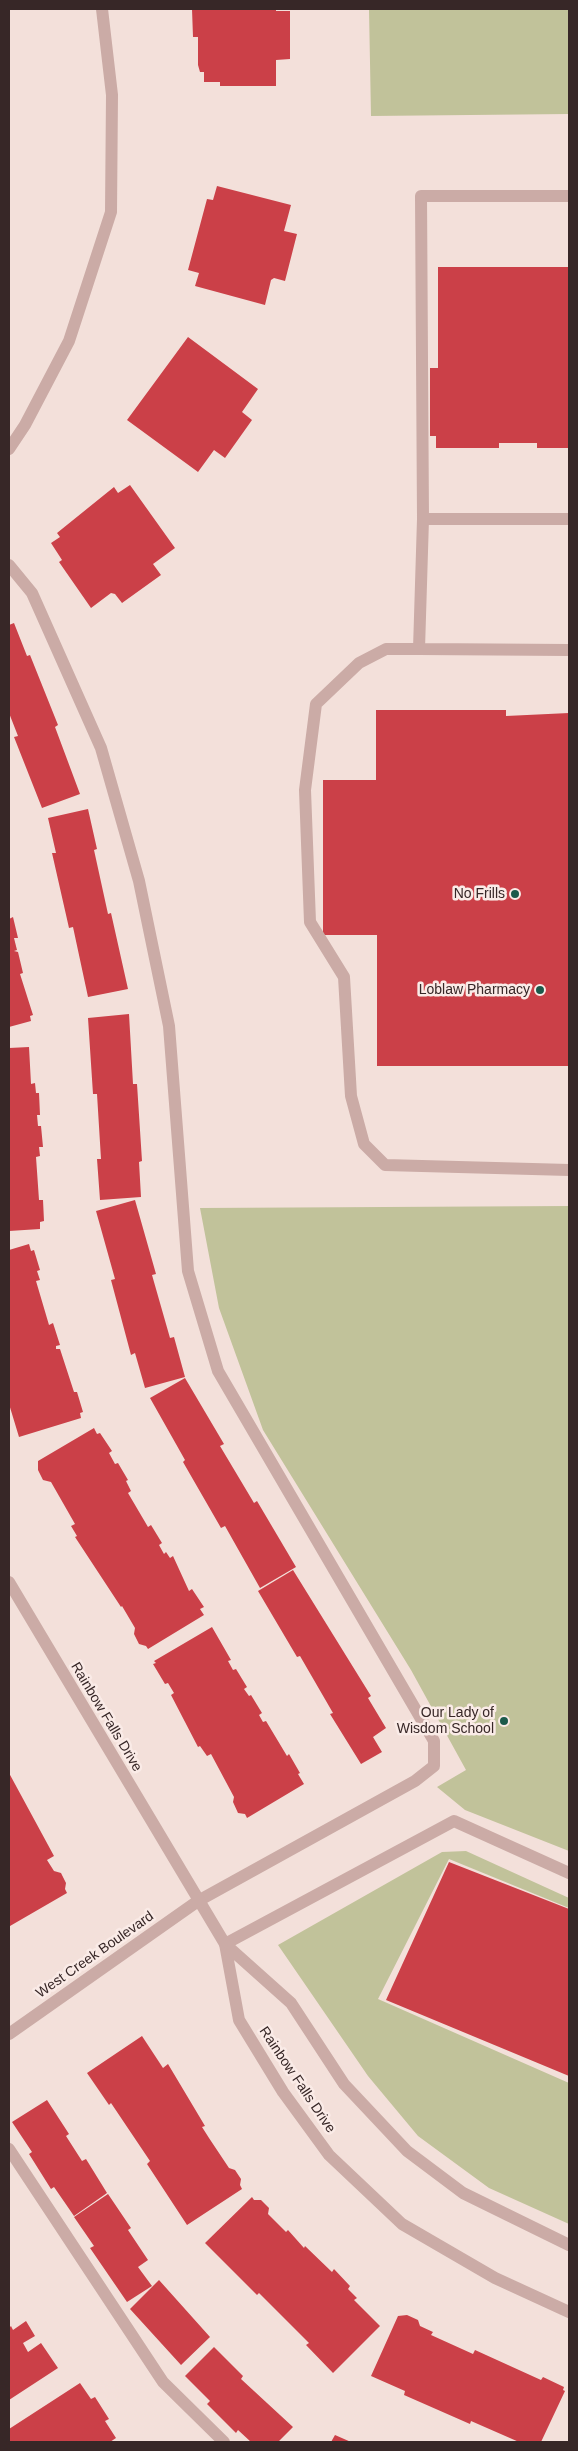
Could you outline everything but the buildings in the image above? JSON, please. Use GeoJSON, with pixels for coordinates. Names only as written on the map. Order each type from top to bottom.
{"type":"FeatureCollection","features":[{"type":"Feature","properties":{"kind":"street"},"geometry":{"type":"LineString","coordinates":[[9,449],[25,425],[69,341],[111,212],[112,95],[102,9]]}},
{"type":"Feature","properties":{"kind":"street"},"geometry":{"type":"LineString","coordinates":[[419,648],[422,519],[421,196],[569,196]]}},
{"type":"Feature","properties":{"kind":"street"},"geometry":{"type":"LineString","coordinates":[[422,519],[569,519]]}},
{"type":"Feature","properties":{"kind":"street","name":"West Creek Boulevard"},"geometry":{"type":"LineString","coordinates":[[9,565],[32,593],[101,748],[139,881],[169,1026],[188,1271],[218,1371],[434,1741],[434,1766],[415,1781],[198,1901],[9,2034]]}},
{"type":"Feature","properties":{"kind":"street"},"geometry":{"type":"LineString","coordinates":[[569,650],[386,648],[359,664],[316,704],[305,790],[310,922],[344,977],[351,1096],[364,1144],[385,1165],[569,1170]]}},
{"type":"Feature","properties":{"kind":"street","name":"Rainbow Falls Drive"},"geometry":{"type":"LineString","coordinates":[[9,1582],[225,1944],[291,2003],[344,2084],[407,2151],[463,2193],[569,2245]]}},
{"type":"Feature","properties":{"kind":"street"},"geometry":{"type":"LineString","coordinates":[[225,1944],[454,1821],[569,1873]]}},
{"type":"Feature","properties":{"kind":"street","name":"Rainbow Falls Drive"},"geometry":{"type":"LineString","coordinates":[[225,1944],[239,2020],[283,2092],[330,2155],[402,2224],[495,2278],[569,2312]]}},
{"type":"Feature","properties":{"kind":"street"},"geometry":{"type":"LineString","coordinates":[[9,2149],[163,2382],[224,2442]]}},
{"type":"Feature","properties":{"kind":"green space"},"geometry":{"type":"Polygon","coordinates":[[[369,9],[569,9],[569,114],[371,116],[369,9]]]}},
{"type":"Feature","properties":{"kind":"green space","name":"Our Lady of Wisdom School"},"geometry":{"type":"Polygon","coordinates":[[[569,1206],[569,1851],[465,1810],[437,1787],[466,1770],[411,1670],[263,1430],[219,1308],[200,1208],[569,1206]]]}},
{"type":"Feature","properties":{"kind":"green space"},"geometry":{"type":"Polygon","coordinates":[[[466,1851],[569,1898],[569,1908],[449,1859],[378,1999],[569,2083],[569,2224],[489,2188],[418,2136],[368,2076],[278,1945],[442,1852],[466,1851]]]}},
{"type":"Feature","properties":{"kind":"place","name":"No Frills"},"geometry":{"type":"Point","coordinates":[515,894]}},
{"type":"Feature","properties":{"kind":"place","name":"Loblaw Pharmacy"},"geometry":{"type":"Point","coordinates":[540,990]}},
{"type":"Feature","properties":{"kind":"place","name":"Our Lady of Wisdom School"},"geometry":{"type":"Point","coordinates":[504,1721]}}]}
